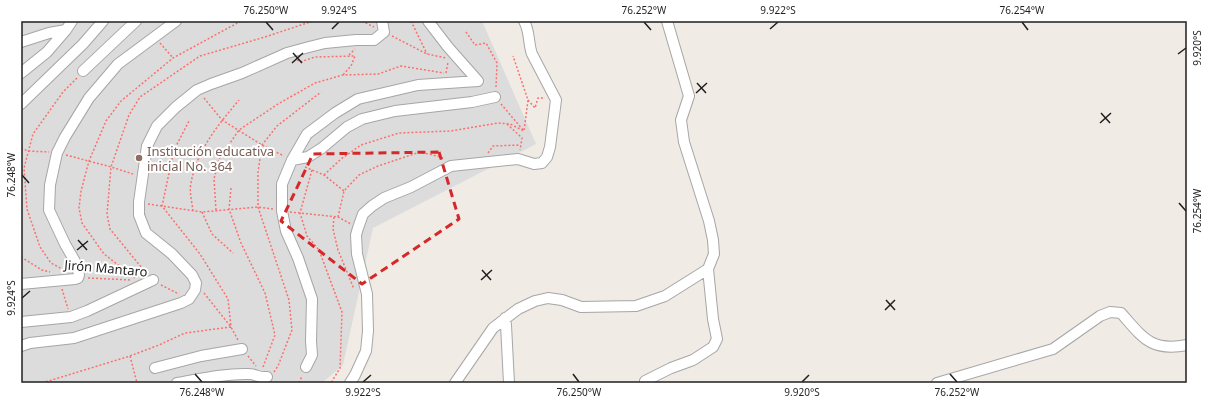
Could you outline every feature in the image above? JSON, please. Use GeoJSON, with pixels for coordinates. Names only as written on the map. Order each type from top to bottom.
{"type":"FeatureCollection","features":[{"type":"Feature","properties":{"kind":"street"},"geometry":{"type":"LineString","coordinates":[[21,73],[47,52],[72,21]]}},
{"type":"Feature","properties":{"kind":"street"},"geometry":{"type":"LineString","coordinates":[[21,104],[83,44],[103,21]]}},
{"type":"Feature","properties":{"kind":"street"},"geometry":{"type":"LineString","coordinates":[[83,71],[136,21]]}},
{"type":"Feature","properties":{"kind":"street"},"geometry":{"type":"LineString","coordinates":[[21,284],[78,278],[79,275],[77,265],[65,244],[50,210],[50,185],[57,153],[89,98],[118,64],[176,21]]}},
{"type":"Feature","properties":{"kind":"street"},"geometry":{"type":"LineString","coordinates":[[21,346],[30,342],[74,338],[181,304],[189,299],[195,290],[196,283],[192,275],[172,254],[146,233],[139,215],[139,202],[147,146],[158,126],[176,107],[197,90],[242,73],[287,53],[325,43],[374,40],[384,32],[382,21]]}},
{"type":"Feature","properties":{"kind":"street"},"geometry":{"type":"LineString","coordinates":[[306,367],[312,355],[312,299],[298,258],[286,231],[282,210],[282,184],[292,160],[307,134],[335,113],[358,99],[418,85],[478,81],[428,21]]}},
{"type":"Feature","properties":{"kind":"street"},"geometry":{"type":"LineString","coordinates":[[350,383],[366,351],[368,331],[367,294],[357,254],[356,235],[363,214],[384,198],[411,187],[451,166],[518,159],[534,164],[542,162],[547,157],[550,147],[555,98],[532,54],[530,49],[528,27],[524,21]]}},
{"type":"Feature","properties":{"kind":"street"},"geometry":{"type":"LineString","coordinates":[[645,381],[671,368],[693,360],[712,347],[717,339],[708,269],[714,254],[713,240],[709,221],[684,142],[681,120],[688,96],[667,21]]}},
{"type":"Feature","properties":{"kind":"street"},"geometry":{"type":"LineString","coordinates":[[22,45],[49,33],[66,30]]}},
{"type":"Feature","properties":{"kind":"street"},"geometry":{"type":"LineString","coordinates":[[292,160],[308,157],[347,128],[362,119],[395,111],[472,102],[495,97]]}},
{"type":"Feature","properties":{"kind":"street"},"geometry":{"type":"LineString","coordinates":[[455,383],[462,378],[493,328],[505,318],[535,301],[548,298],[562,300],[581,308],[636,306],[665,296],[708,269]]}},
{"type":"Feature","properties":{"kind":"street"},"geometry":{"type":"LineString","coordinates":[[21,322],[71,317],[153,280]]}},
{"type":"Feature","properties":{"kind":"street"},"geometry":{"type":"LineString","coordinates":[[937,383],[1053,349],[1100,316],[1110,312],[1121,313],[1140,335],[1149,342],[1164,347],[1187,345]]}},
{"type":"Feature","properties":{"kind":"street"},"geometry":{"type":"LineString","coordinates":[[505,318],[509,383]]}},
{"type":"Feature","properties":{"kind":"street"},"geometry":{"type":"LineString","coordinates":[[155,368],[201,356],[242,349]]}},
{"type":"Feature","properties":{"kind":"street"},"geometry":{"type":"LineString","coordinates":[[177,383],[251,374],[259,378],[264,374]]}},
{"type":"Feature","properties":{"kind":"path"},"geometry":{"type":"LineString","coordinates":[[89,161],[106,121],[121,101],[173,58],[241,21]]}},
{"type":"Feature","properties":{"kind":"path"},"geometry":{"type":"LineString","coordinates":[[216,210],[214,179],[219,159],[239,130],[315,82],[343,75],[378,74],[401,66],[446,74],[448,59],[427,54],[362,21]]}},
{"type":"Feature","properties":{"kind":"path"},"geometry":{"type":"LineString","coordinates":[[411,21],[427,54]]}},
{"type":"Feature","properties":{"kind":"path"},"geometry":{"type":"LineString","coordinates":[[466,32],[475,45],[486,43],[497,63],[495,97],[524,131]]}},
{"type":"Feature","properties":{"kind":"path"},"geometry":{"type":"LineString","coordinates":[[154,36],[173,58]]}},
{"type":"Feature","properties":{"kind":"path"},"geometry":{"type":"LineString","coordinates":[[296,59],[300,62],[315,57],[355,56],[351,66],[343,75]]}},
{"type":"Feature","properties":{"kind":"path"},"geometry":{"type":"LineString","coordinates":[[513,56],[528,100],[535,108],[538,98],[555,98]]}},
{"type":"Feature","properties":{"kind":"path"},"geometry":{"type":"LineString","coordinates":[[197,90],[222,120],[262,145],[292,160]]}},
{"type":"Feature","properties":{"kind":"path"},"geometry":{"type":"LineString","coordinates":[[193,211],[190,184],[201,150],[222,120],[239,100]]}},
{"type":"Feature","properties":{"kind":"path"},"geometry":{"type":"LineString","coordinates":[[524,131],[528,100]]}},
{"type":"Feature","properties":{"kind":"path"},"geometry":{"type":"LineString","coordinates":[[162,206],[174,150],[189,121]]}},
{"type":"Feature","properties":{"kind":"path"},"geometry":{"type":"LineString","coordinates":[[324,175],[341,159],[361,145],[399,133],[451,131],[498,123],[510,124],[524,131]]}},
{"type":"Feature","properties":{"kind":"path"},"geometry":{"type":"LineString","coordinates":[[506,124],[522,138],[518,159]]}},
{"type":"Feature","properties":{"kind":"path"},"geometry":{"type":"LineString","coordinates":[[480,163],[493,146],[520,144]]}},
{"type":"Feature","properties":{"kind":"path"},"geometry":{"type":"LineString","coordinates":[[21,148],[57,153],[111,167],[143,178]]}},
{"type":"Feature","properties":{"kind":"path"},"geometry":{"type":"LineString","coordinates":[[338,218],[344,191],[359,175],[378,166],[420,152],[442,157],[451,166]]}},
{"type":"Feature","properties":{"kind":"path","name":"Jirón Mantaro"},"geometry":{"type":"LineString","coordinates":[[78,278],[138,280],[104,254],[82,223],[79,208],[81,191],[89,161]]}},
{"type":"Feature","properties":{"kind":"path"},"geometry":{"type":"LineString","coordinates":[[305,167],[324,175],[344,191]]}},
{"type":"Feature","properties":{"kind":"path"},"geometry":{"type":"LineString","coordinates":[[312,170],[300,213],[307,236],[319,250],[342,312],[340,368],[331,383]]}},
{"type":"Feature","properties":{"kind":"path"},"geometry":{"type":"LineString","coordinates":[[231,188],[229,209],[241,243],[265,293],[275,335],[264,374]]}},
{"type":"Feature","properties":{"kind":"path"},"geometry":{"type":"LineString","coordinates":[[139,202],[202,212],[258,207],[334,217],[358,228]]}},
{"type":"Feature","properties":{"kind":"path"},"geometry":{"type":"LineString","coordinates":[[162,206],[200,254],[228,299],[231,327]]}},
{"type":"Feature","properties":{"kind":"path"},"geometry":{"type":"LineString","coordinates":[[202,212],[212,234],[233,253]]}},
{"type":"Feature","properties":{"kind":"path"},"geometry":{"type":"LineString","coordinates":[[334,217],[333,229],[338,250],[354,289]]}},
{"type":"Feature","properties":{"kind":"path","name":"Jirón Mantaro"},"geometry":{"type":"LineString","coordinates":[[21,257],[42,270],[56,273]]}},
{"type":"Feature","properties":{"kind":"path","name":"Jirón Mantaro"},"geometry":{"type":"LineString","coordinates":[[153,280],[189,299]]}},
{"type":"Feature","properties":{"kind":"path"},"geometry":{"type":"LineString","coordinates":[[196,283],[231,327],[242,349],[256,366]]}},
{"type":"Feature","properties":{"kind":"path"},"geometry":{"type":"LineString","coordinates":[[42,383],[130,356],[186,333],[231,327]]}},
{"type":"Feature","properties":{"kind":"path"},"geometry":{"type":"LineString","coordinates":[[130,356],[137,383]]}},
{"type":"Feature","properties":{"kind":"highlighted area"},"geometry":{"type":"Polygon","coordinates":[[[439,152],[459,219],[362,284],[281,221],[313,154],[439,152]]]}},
{"type":"Feature","properties":{"kind":"shaded area"},"geometry":{"type":"Polygon","coordinates":[[[21,21],[482,21],[536,144],[373,228],[343,365],[322,383],[21,383],[21,21]]]}},
{"type":"Feature","properties":{"kind":"place","name":"Institución educativa inicial No. 364"},"geometry":{"type":"Point","coordinates":[139,158]}}]}
